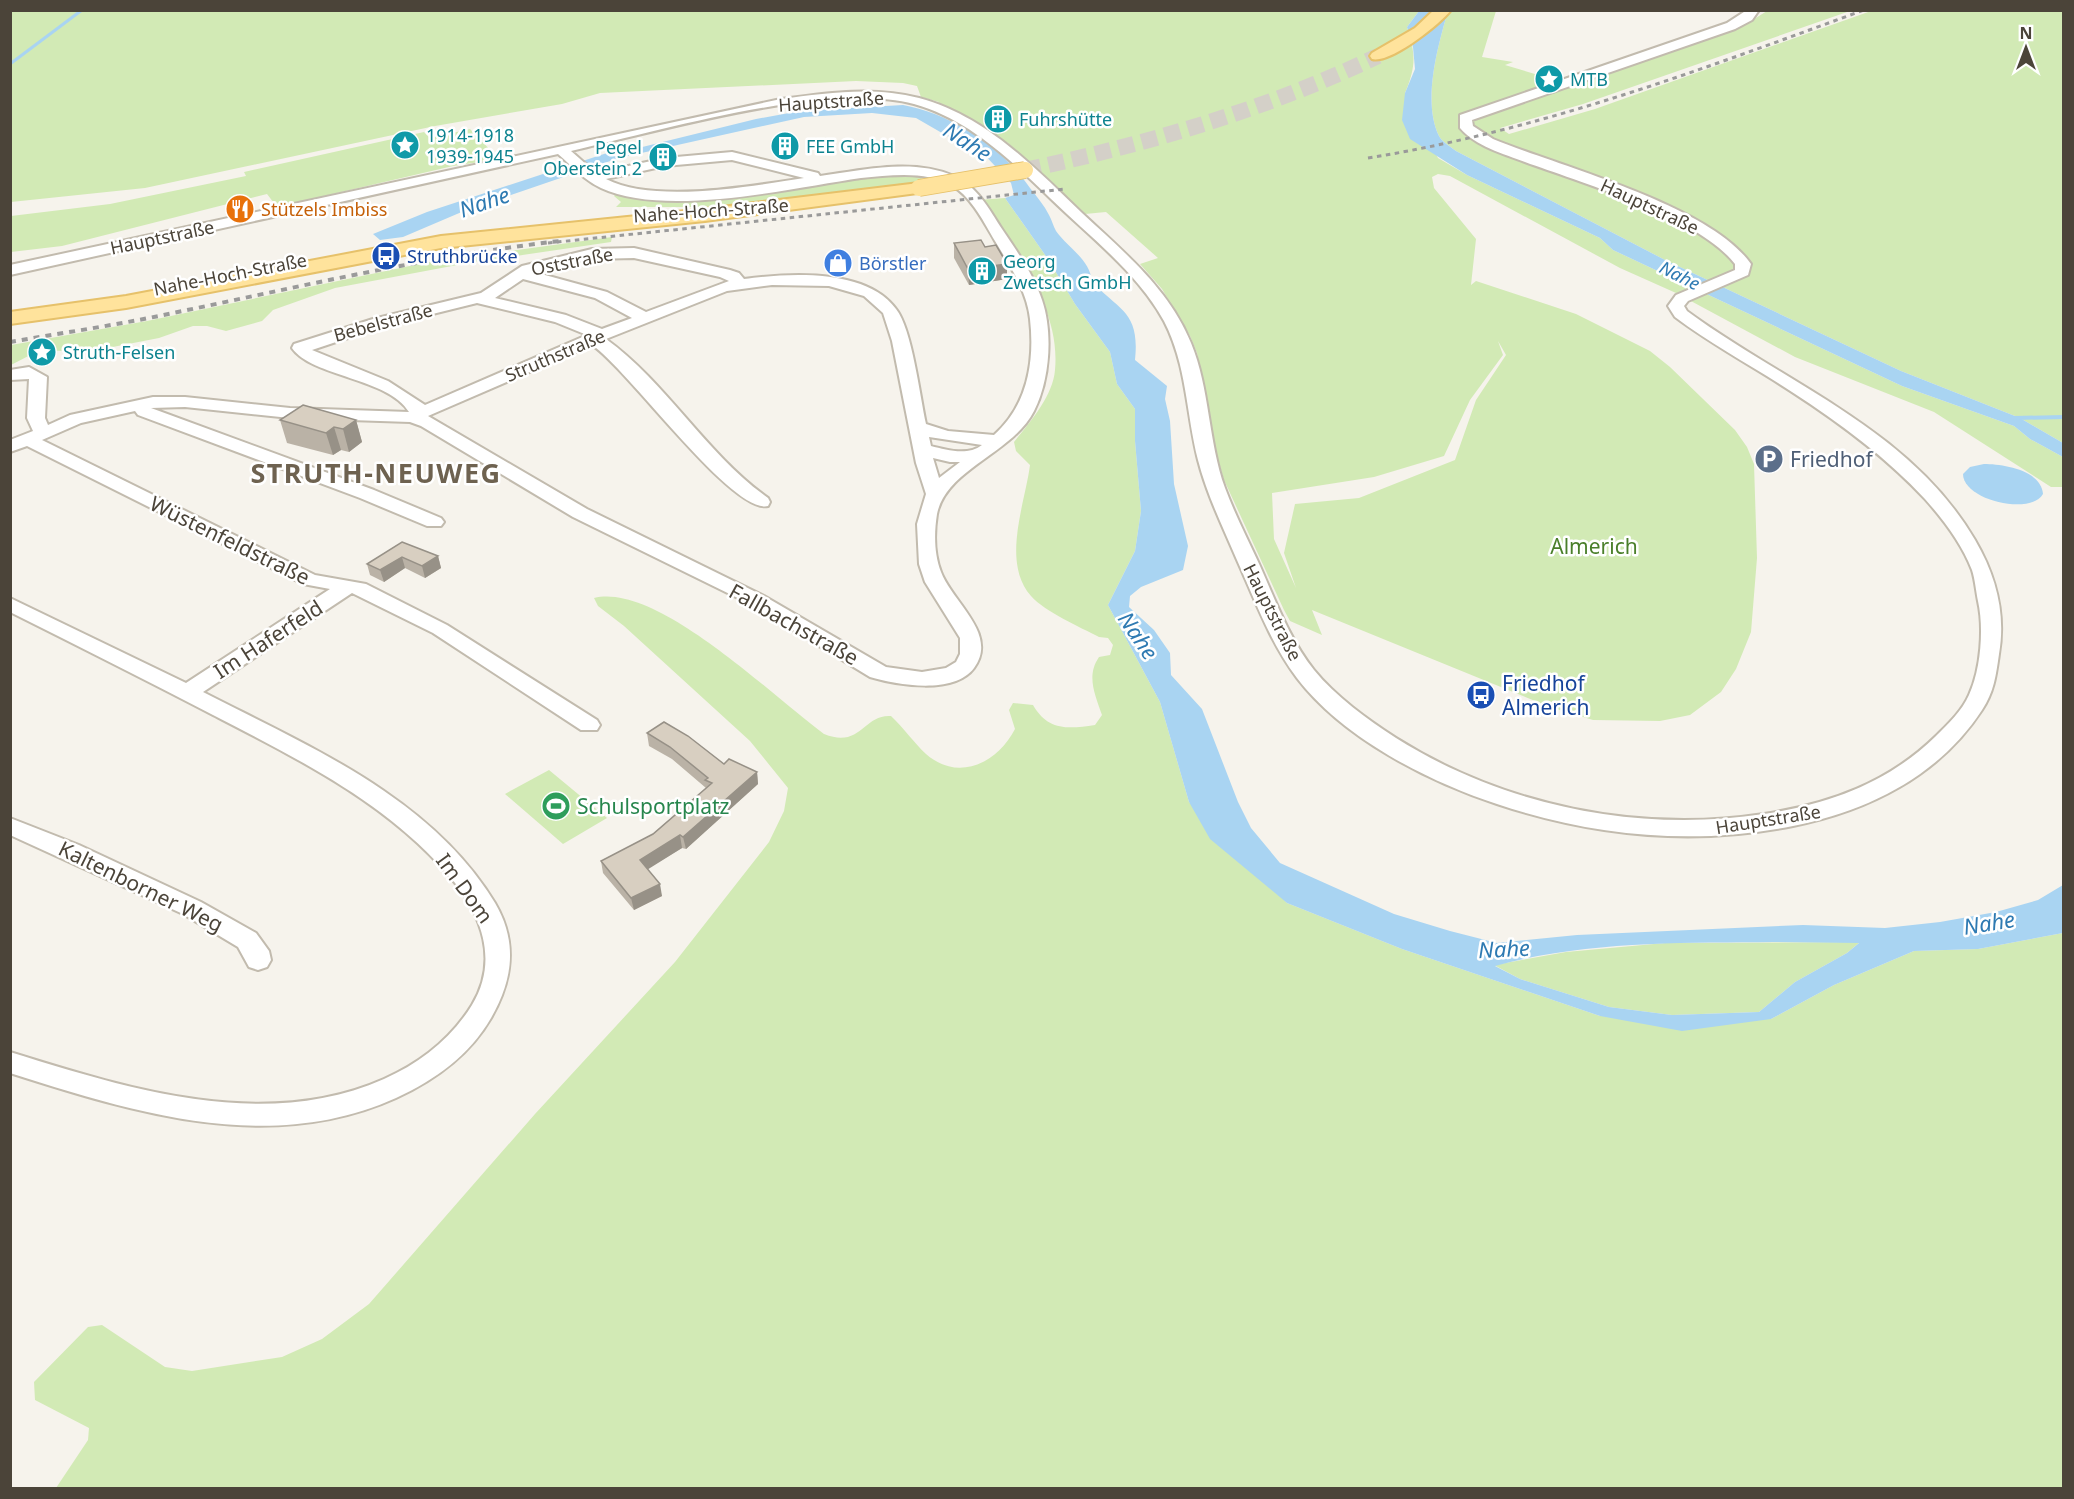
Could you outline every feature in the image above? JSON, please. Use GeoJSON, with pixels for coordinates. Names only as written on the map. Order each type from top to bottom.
{"type":"FeatureCollection","features":[{"type":"Feature","properties":{"kind":"main road"},"geometry":{"type":"LineString","coordinates":[[1378,56],[1398,45],[1444,10]]}},
{"type":"Feature","properties":{"kind":"main road","name":"Nahe-Hoch-Straße"},"geometry":{"type":"LineString","coordinates":[[11,313],[138,293],[362,248],[450,234],[612,217],[801,204],[919,188],[1025,170]]}},
{"type":"Feature","properties":{"kind":"street","name":"Hauptstraße"},"geometry":{"type":"LineString","coordinates":[[10,270],[565,152],[739,110],[831,98],[907,99],[958,118],[1009,151],[1132,266],[1152,290],[1185,350],[1201,437],[1212,479],[1283,636],[1304,672],[1319,689],[1369,731],[1421,764],[1477,789],[1540,808],[1604,821],[1663,828],[1725,829],[1775,822],[1833,808],[1871,794],[1910,773],[1951,734],[1972,708],[1983,689],[1994,637],[1990,597],[1967,537],[1928,488],[1862,432],[1686,318],[1677,308],[1679,300],[1742,272],[1743,264],[1738,256],[1718,240],[1672,212],[1631,193],[1520,155],[1474,134],[1465,123],[1465,118],[1471,114],[1731,26],[1748,17],[1753,10]]}},
{"type":"Feature","properties":{"kind":"street"},"geometry":{"type":"LineString","coordinates":[[565,152],[592,176],[624,191],[668,195],[879,172],[918,172],[949,179],[970,193],[1026,279],[1035,301],[1041,330],[1041,345],[1026,407],[1021,418],[934,493]]}},
{"type":"Feature","properties":{"kind":"street"},"geometry":{"type":"LineString","coordinates":[[592,176],[665,162],[732,156],[820,180]]}},
{"type":"Feature","properties":{"kind":"street","name":"Oststraße"},"geometry":{"type":"LineString","coordinates":[[479,299],[492,293],[520,273],[537,266],[571,258],[624,252],[724,273],[733,276],[740,284]]}},
{"type":"Feature","properties":{"kind":"street"},"geometry":{"type":"LineString","coordinates":[[520,273],[594,292],[647,319]]}},
{"type":"Feature","properties":{"kind":"street","name":"Struthstraße"},"geometry":{"type":"LineString","coordinates":[[26,439],[91,415],[138,404],[169,401],[290,413],[417,414],[709,292],[740,284],[790,279],[830,281],[859,288],[878,298],[890,311],[896,325],[920,428],[922,449],[934,493]]}},
{"type":"Feature","properties":{"kind":"street","name":"Bebelstraße"},"geometry":{"type":"LineString","coordinates":[[417,414],[411,401],[385,386],[308,355],[300,348],[379,322],[479,299],[560,318],[597,337],[617,354],[694,440],[739,486],[761,502]]}},
{"type":"Feature","properties":{"kind":"street"},"geometry":{"type":"LineString","coordinates":[[10,375],[29,372],[38,377],[36,418],[26,439]]}},
{"type":"Feature","properties":{"kind":"street"},"geometry":{"type":"LineString","coordinates":[[138,404],[144,411],[368,494],[434,522]]}},
{"type":"Feature","properties":{"kind":"street","name":"Fallbachstraße"},"geometry":{"type":"LineString","coordinates":[[417,414],[580,513],[756,600],[878,672],[903,679],[923,681],[952,674],[963,665],[970,654],[970,635],[940,591],[927,567],[927,520],[934,493]]}},
{"type":"Feature","properties":{"kind":"street"},"geometry":{"type":"LineString","coordinates":[[920,428],[946,436],[994,441]]}},
{"type":"Feature","properties":{"kind":"street","name":"Wüstenfeldstraße"},"geometry":{"type":"LineString","coordinates":[[26,439],[310,580],[349,586],[375,595],[440,629],[589,725]]}},
{"type":"Feature","properties":{"kind":"street"},"geometry":{"type":"LineString","coordinates":[[922,449],[950,457],[978,454]]}},
{"type":"Feature","properties":{"kind":"street","name":"Im Haferfeld"},"geometry":{"type":"LineString","coordinates":[[187,692],[349,586]]}},
{"type":"Feature","properties":{"kind":"street","name":"Im Dom"},"geometry":{"type":"LineString","coordinates":[[10,604],[187,692],[348,778],[406,820],[439,850],[473,891],[495,930],[499,948],[499,965],[486,1006],[462,1038],[421,1073],[380,1095],[328,1111],[283,1115],[187,1109],[106,1092],[10,1062]]}},
{"type":"Feature","properties":{"kind":"street","name":"Kaltenborner Weg"},"geometry":{"type":"LineString","coordinates":[[10,826],[71,850],[192,908],[247,940],[256,951],[258,960]]}},
{"type":"Feature","properties":{"kind":"green space","name":"Almerich"},"geometry":{"type":"Polygon","coordinates":[[[10,11],[1419,11],[1407,27],[1414,60],[1405,93],[1438,158],[1467,175],[1600,238],[1613,250],[1902,386],[2014,426],[2030,439],[2063,457],[2063,487],[2051,487],[1934,412],[1795,357],[1676,293],[1620,268],[1450,176],[1438,174],[1432,177],[1434,188],[1476,239],[1471,285],[1476,281],[1576,314],[1650,351],[1670,367],[1735,430],[1747,447],[1754,464],[1757,558],[1751,632],[1736,669],[1721,692],[1690,715],[1660,721],[1593,720],[1550,707],[1312,610],[1322,635],[1290,621],[1224,480],[1213,442],[1197,353],[1190,336],[1162,289],[1140,264],[1158,258],[1106,212],[1085,214],[1008,143],[936,104],[939,102],[921,97],[917,86],[903,83],[856,81],[600,93],[562,104],[435,126],[145,188],[11,202],[10,11]],[[1498,341],[1503,355],[1470,400],[1444,456],[1374,477],[1272,493],[1274,539],[1296,588],[1284,553],[1295,504],[1359,498],[1455,460],[1476,400],[1506,355],[1498,341]]]}},
{"type":"Feature","properties":{"kind":"green space"},"geometry":{"type":"Polygon","coordinates":[[[1448,11],[1496,11],[1482,57],[1513,62],[1505,65],[1558,81],[1472,111],[1572,83],[1746,24],[1767,11],[1850,11],[1583,104],[1500,128],[1509,134],[1595,109],[1871,11],[2063,11],[2063,443],[2020,418],[1901,371],[1665,260],[1456,151],[1439,136],[1432,107],[1433,74],[1448,11]]]}},
{"type":"Feature","properties":{"kind":"green space"},"geometry":{"type":"Polygon","coordinates":[[[470,129],[499,159],[453,166],[277,207],[267,194],[62,246],[11,252],[11,216],[110,204],[246,176],[244,172],[424,132],[430,138],[470,129]]]}},
{"type":"Feature","properties":{"kind":"green space"},"geometry":{"type":"Polygon","coordinates":[[[905,174],[932,181],[856,192],[710,207],[616,207],[621,202],[614,196],[617,192],[660,198],[905,174]]]}},
{"type":"Feature","properties":{"kind":"green space"},"geometry":{"type":"Polygon","coordinates":[[[1005,198],[1048,259],[1075,304],[1110,352],[1117,384],[1135,409],[1135,441],[1141,511],[1135,551],[1108,605],[1160,702],[1189,802],[1287,903],[1402,949],[1600,1016],[1771,1019],[1834,985],[1914,951],[1978,949],[2063,933],[2063,1488],[56,1488],[88,1440],[89,1428],[35,1400],[34,1382],[88,1327],[102,1325],[165,1367],[192,1371],[282,1357],[322,1339],[369,1304],[535,1114],[675,962],[769,842],[784,811],[788,788],[750,741],[624,626],[598,606],[594,598],[620,598],[649,607],[681,624],[714,646],[824,734],[846,737],[874,720],[891,716],[926,754],[939,763],[951,767],[964,768],[977,765],[999,751],[1015,729],[1009,710],[1013,703],[1033,705],[1045,720],[1052,724],[1067,727],[1095,725],[1102,715],[1093,685],[1093,671],[1099,657],[1110,655],[1113,645],[1108,638],[1099,637],[1073,624],[1037,602],[1022,582],[1017,567],[1017,532],[1030,465],[1016,451],[1014,442],[1040,408],[1050,389],[1055,370],[1055,346],[1050,323],[1032,279],[978,200],[1005,198]]]}},
{"type":"Feature","properties":{"kind":"green space"},"geometry":{"type":"Polygon","coordinates":[[[612,237],[611,242],[468,263],[335,288],[273,310],[262,321],[226,331],[207,326],[193,326],[159,338],[87,352],[40,350],[11,365],[11,345],[147,321],[429,262],[612,237]]]}},
{"type":"Feature","properties":{"kind":"green space","name":"Schulsportplatz"},"geometry":{"type":"Polygon","coordinates":[[[549,770],[607,818],[563,844],[505,794],[549,770]]]}},
{"type":"Feature","properties":{"kind":"green space"},"geometry":{"type":"Polygon","coordinates":[[[1860,942],[1847,953],[1795,982],[1759,1012],[1672,1015],[1609,1007],[1520,979],[1494,965],[1566,952],[1665,943],[1860,942]]]}},
{"type":"Feature","properties":{"kind":"water","name":"Nahe"},"geometry":{"type":"Polygon","coordinates":[[[1419,11],[1448,11],[1433,74],[1432,107],[1439,136],[1456,151],[1665,260],[1901,371],[2020,418],[2063,443],[2063,457],[2030,439],[2014,426],[1902,386],[1613,250],[1600,238],[1467,175],[1410,139],[1402,120],[1405,93],[1415,69],[1413,47],[1407,27],[1419,11]]]}},
{"type":"Feature","properties":{"kind":"water","name":"Nahe"},"geometry":{"type":"Polygon","coordinates":[[[903,105],[940,116],[974,134],[1019,173],[1045,208],[1056,231],[1083,261],[1092,282],[1126,314],[1134,332],[1135,360],[1167,386],[1165,399],[1170,421],[1174,484],[1188,546],[1183,570],[1141,587],[1130,596],[1129,607],[1154,630],[1170,653],[1171,675],[1202,709],[1238,802],[1251,828],[1280,863],[1394,914],[1497,943],[1577,935],[1803,925],[1885,928],[1940,922],[1996,912],[2038,900],[2063,885],[2063,933],[1978,949],[1914,951],[1834,985],[1771,1019],[1682,1031],[1600,1016],[1402,949],[1287,903],[1210,839],[1189,802],[1160,702],[1108,605],[1135,551],[1141,511],[1135,441],[1135,409],[1117,384],[1110,352],[1075,304],[1048,259],[1005,198],[1014,195],[1011,183],[980,150],[961,144],[916,118],[872,113],[804,117],[619,158],[464,211],[403,237],[380,240],[373,234],[427,212],[607,153],[622,152],[756,119],[800,111],[903,105]],[[1738,942],[1633,945],[1563,952],[1495,966],[1520,979],[1609,1007],[1672,1015],[1759,1012],[1795,982],[1847,953],[1859,943],[1738,942]]]}},
{"type":"Feature","properties":{"kind":"water"},"geometry":{"type":"Polygon","coordinates":[[[1984,464],[2010,467],[2028,474],[2036,479],[2043,494],[2036,501],[2025,504],[1998,502],[1985,498],[1966,483],[1963,474],[1970,467],[1984,464]]]}},
{"type":"Feature","properties":{"kind":"building"},"geometry":{"type":"Polygon","coordinates":[[[981,240],[985,247],[996,245],[1007,264],[968,269],[954,243],[981,240]]]}},
{"type":"Feature","properties":{"kind":"building"},"geometry":{"type":"Polygon","coordinates":[[[303,405],[356,420],[343,429],[334,427],[326,433],[280,420],[303,405]]]}},
{"type":"Feature","properties":{"kind":"building"},"geometry":{"type":"Polygon","coordinates":[[[402,542],[438,556],[422,566],[402,557],[380,570],[367,564],[402,542]]]}},
{"type":"Feature","properties":{"kind":"building"},"geometry":{"type":"Polygon","coordinates":[[[664,722],[688,736],[724,764],[729,759],[757,772],[683,837],[680,835],[640,860],[660,884],[631,898],[601,861],[653,834],[712,783],[705,780],[708,778],[670,747],[647,733],[664,722]]]}},
{"type":"Feature","properties":{"kind":"waterway"},"geometry":{"type":"LineString","coordinates":[[10,64],[82,10]]}},
{"type":"Feature","properties":{"kind":"waterway"},"geometry":{"type":"LineString","coordinates":[[2015,418],[2064,417]]}},
{"type":"Feature","properties":{"kind":"tunnel"},"geometry":{"type":"LineString","coordinates":[[1025,170],[1116,149],[1205,124],[1292,93],[1378,56]]}},
{"type":"Feature","properties":{"kind":"railway"},"geometry":{"type":"LineString","coordinates":[[1368,158],[1496,132],[1558,115],[1681,76],[1864,10]]}},
{"type":"Feature","properties":{"kind":"railway"},"geometry":{"type":"LineString","coordinates":[[548,243],[1065,189]]}},
{"type":"Feature","properties":{"kind":"railway"},"geometry":{"type":"LineString","coordinates":[[10,342],[149,318],[405,265],[560,241]]}},
{"type":"Feature","properties":{"kind":"place","name":"MTB"},"geometry":{"type":"Point","coordinates":[1549,79]}},
{"type":"Feature","properties":{"kind":"place","name":"Fuhrshütte"},"geometry":{"type":"Point","coordinates":[998,119]}},
{"type":"Feature","properties":{"kind":"place","name":"1914-1918 1939-1945"},"geometry":{"type":"Point","coordinates":[405,145]}},
{"type":"Feature","properties":{"kind":"place","name":"FEE GmbH"},"geometry":{"type":"Point","coordinates":[785,146]}},
{"type":"Feature","properties":{"kind":"place","name":"Pegel Oberstein 2"},"geometry":{"type":"Point","coordinates":[663,157]}},
{"type":"Feature","properties":{"kind":"place","name":"Stützels Imbiss"},"geometry":{"type":"Point","coordinates":[240,209]}},
{"type":"Feature","properties":{"kind":"place","name":"Struthbrücke"},"geometry":{"type":"Point","coordinates":[386,256]}},
{"type":"Feature","properties":{"kind":"place","name":"Börstler"},"geometry":{"type":"Point","coordinates":[838,263]}},
{"type":"Feature","properties":{"kind":"place","name":"Georg Zwetsch GmbH"},"geometry":{"type":"Point","coordinates":[982,271]}},
{"type":"Feature","properties":{"kind":"place","name":"Struth-Felsen"},"geometry":{"type":"Point","coordinates":[42,352]}},
{"type":"Feature","properties":{"kind":"place","name":"Friedhof"},"geometry":{"type":"Point","coordinates":[1769,459]}},
{"type":"Feature","properties":{"kind":"place","name":"Friedhof Almerich"},"geometry":{"type":"Point","coordinates":[1481,695]}},
{"type":"Feature","properties":{"kind":"place","name":"Schulsportplatz"},"geometry":{"type":"Point","coordinates":[556,806]}},
{"type":"Feature","properties":{"kind":"district","name":"STRUTH-NEUWEG"},"geometry":{"type":"Point","coordinates":[376,472]}}]}
